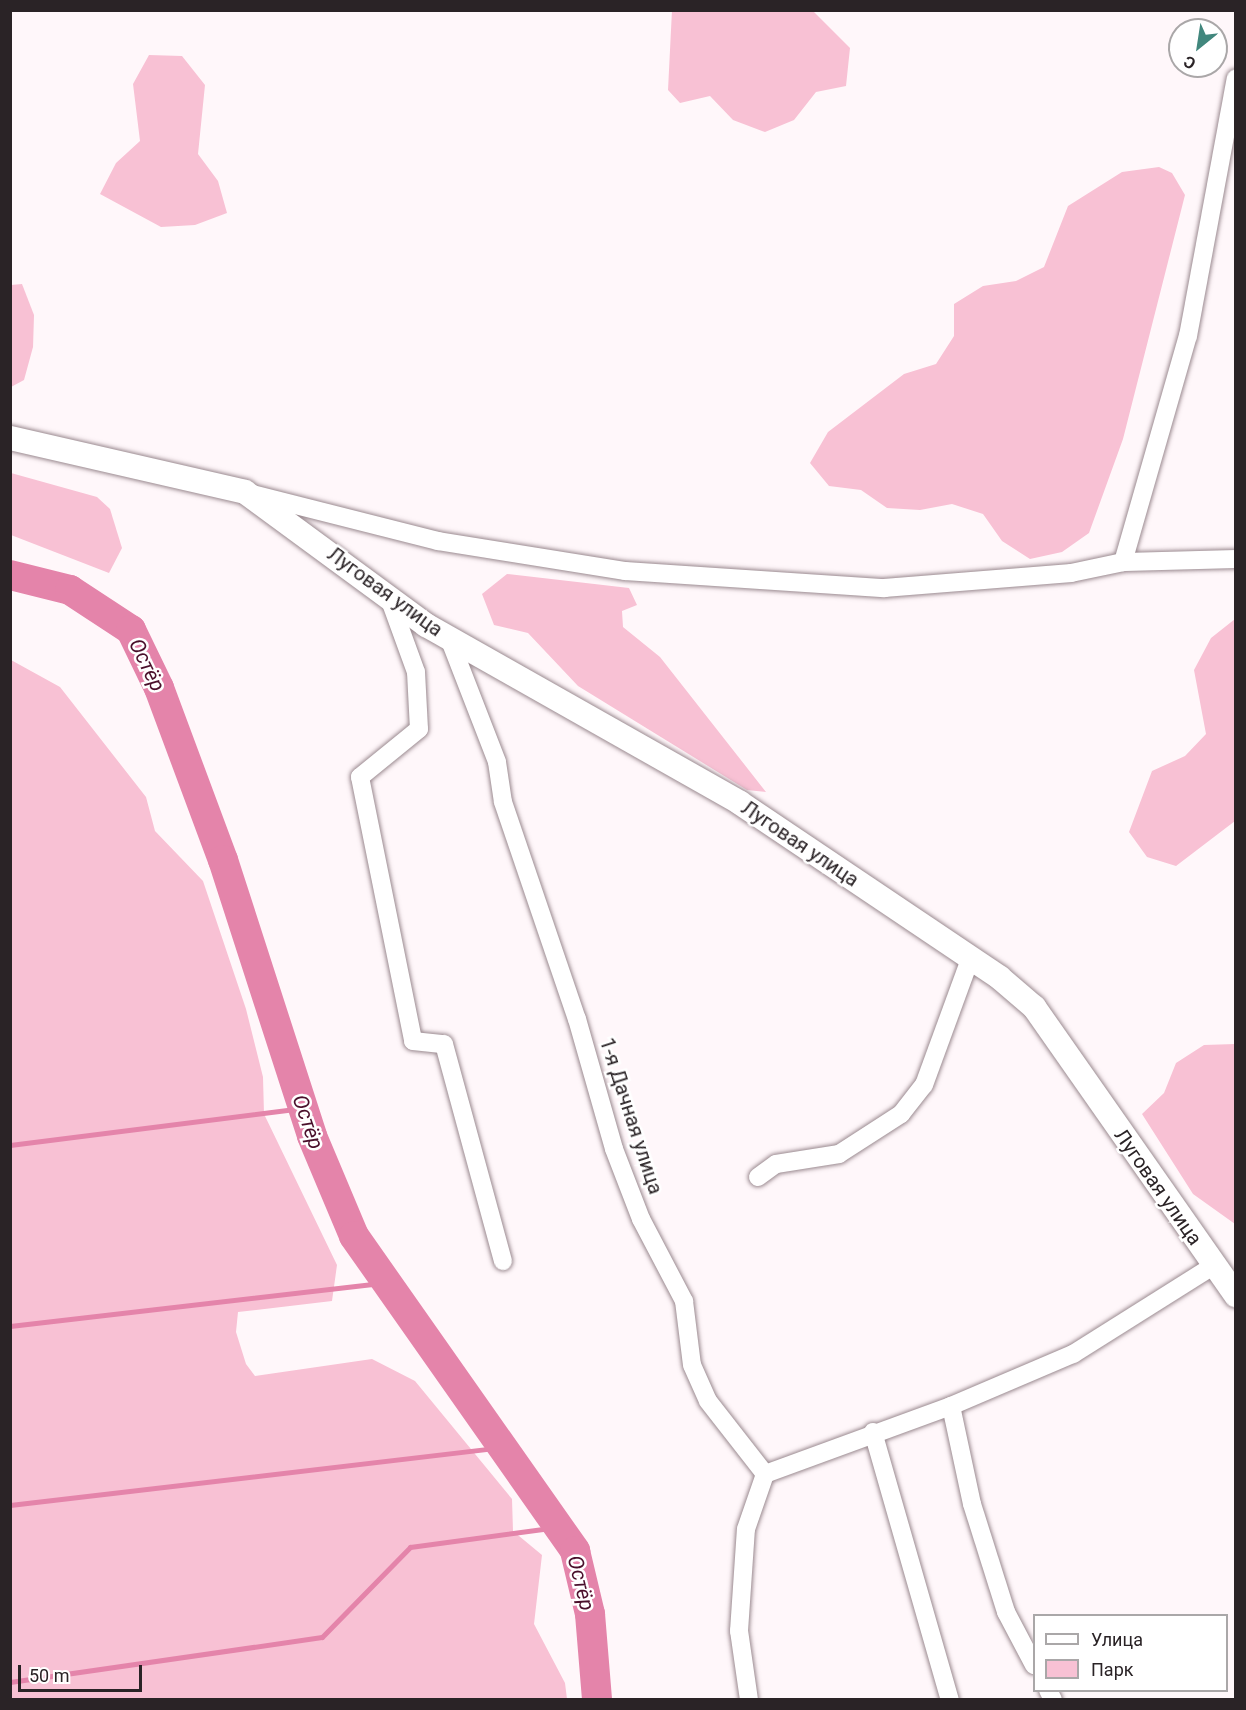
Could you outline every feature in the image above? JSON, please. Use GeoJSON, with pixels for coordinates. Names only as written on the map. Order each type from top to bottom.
{"type":"FeatureCollection","features":[{"type":"Feature","properties":{"kind":"street"},"geometry":{"type":"LineString","coordinates":[[1123,562],[1188,336],[1236,78]]}},
{"type":"Feature","properties":{"kind":"street","name":"Луговая улица"},"geometry":{"type":"LineString","coordinates":[[10,438],[245,492],[449,638],[740,803],[970,959],[1034,1007],[1213,1266],[1073,1354],[951,1406],[873,1432],[765,1474]]}},
{"type":"Feature","properties":{"kind":"street"},"geometry":{"type":"LineString","coordinates":[[245,492],[438,542],[625,571],[884,588],[1071,573],[1123,562],[1236,559]]}},
{"type":"Feature","properties":{"kind":"street"},"geometry":{"type":"LineString","coordinates":[[386,591],[416,672],[418,729],[360,777],[413,1041],[444,1044],[503,1261]]}},
{"type":"Feature","properties":{"kind":"street","name":"1-я Дачная улица"},"geometry":{"type":"LineString","coordinates":[[449,638],[496,762],[503,802],[577,1019],[614,1149],[641,1219],[684,1301],[692,1365],[708,1401],[765,1474]]}},
{"type":"Feature","properties":{"kind":"street"},"geometry":{"type":"LineString","coordinates":[[758,1177],[776,1164],[839,1154],[902,1114],[924,1085],[970,959]]}},
{"type":"Feature","properties":{"kind":"street"},"geometry":{"type":"LineString","coordinates":[[1213,1266],[1236,1295]]}},
{"type":"Feature","properties":{"kind":"street"},"geometry":{"type":"LineString","coordinates":[[951,1406],[972,1504],[1006,1612],[1033,1661]]}},
{"type":"Feature","properties":{"kind":"street"},"geometry":{"type":"LineString","coordinates":[[873,1432],[950,1700]]}},
{"type":"Feature","properties":{"kind":"street"},"geometry":{"type":"LineString","coordinates":[[749,1700],[739,1631],[746,1529],[765,1474]]}},
{"type":"Feature","properties":{"kind":"green space"},"geometry":{"type":"Polygon","coordinates":[[[672,10],[813,11],[850,48],[846,86],[816,92],[794,120],[765,132],[733,120],[710,96],[680,103],[668,90],[672,10]]]}},
{"type":"Feature","properties":{"kind":"green space"},"geometry":{"type":"Polygon","coordinates":[[[149,55],[182,56],[205,85],[198,154],[218,181],[227,213],[195,225],[161,227],[100,194],[116,163],[140,141],[133,84],[149,55]]]}},
{"type":"Feature","properties":{"kind":"green space"},"geometry":{"type":"Polygon","coordinates":[[[1159,167],[1172,173],[1185,195],[1123,439],[1089,533],[1062,552],[1030,559],[1002,541],[983,514],[952,504],[920,510],[887,508],[861,490],[829,486],[810,463],[828,432],[904,374],[936,364],[954,336],[954,304],[983,286],[1016,281],[1044,267],[1068,206],[1122,172],[1159,167]]]}},
{"type":"Feature","properties":{"kind":"green space"},"geometry":{"type":"Polygon","coordinates":[[[22,284],[34,315],[33,347],[24,380],[11,387],[11,285],[22,284]]]}},
{"type":"Feature","properties":{"kind":"green space"},"geometry":{"type":"Polygon","coordinates":[[[11,473],[97,497],[110,509],[122,548],[109,573],[11,535],[11,473]]]}},
{"type":"Feature","properties":{"kind":"green space"},"geometry":{"type":"Polygon","coordinates":[[[507,574],[629,588],[637,605],[622,611],[623,627],[660,657],[766,792],[747,790],[578,686],[528,633],[494,625],[482,594],[507,574]]]}},
{"type":"Feature","properties":{"kind":"green space"},"geometry":{"type":"Polygon","coordinates":[[[1235,619],[1235,821],[1176,866],[1147,857],[1129,832],[1152,771],[1185,756],[1206,734],[1194,670],[1211,638],[1235,619]]]}},
{"type":"Feature","properties":{"kind":"green space"},"geometry":{"type":"Polygon","coordinates":[[[11,660],[60,687],[146,797],[155,831],[203,881],[246,1009],[263,1077],[264,1114],[337,1265],[332,1301],[238,1312],[236,1332],[246,1364],[255,1376],[372,1359],[415,1381],[512,1499],[513,1531],[542,1555],[534,1624],[565,1683],[567,1699],[11,1699],[11,660]]]}},
{"type":"Feature","properties":{"kind":"green space"},"geometry":{"type":"Polygon","coordinates":[[[1236,1044],[1235,1224],[1193,1194],[1142,1114],[1164,1093],[1176,1063],[1204,1045],[1236,1044]]]}},
{"type":"Feature","properties":{"kind":"waterway","name":"Остёр"},"geometry":{"type":"LineString","coordinates":[[10,575],[70,590],[131,630],[159,688],[223,860],[312,1136],[354,1236],[575,1551],[590,1614],[597,1700]]}},
{"type":"Feature","properties":{"kind":"waterway"},"geometry":{"type":"LineString","coordinates":[[10,1145],[303,1108]]}},
{"type":"Feature","properties":{"kind":"waterway"},"geometry":{"type":"LineString","coordinates":[[10,1326],[384,1283]]}},
{"type":"Feature","properties":{"kind":"waterway"},"geometry":{"type":"LineString","coordinates":[[10,1505],[501,1447]]}},
{"type":"Feature","properties":{"kind":"waterway"},"geometry":{"type":"LineString","coordinates":[[10,1682],[322,1637],[410,1547],[558,1527]]}}]}
